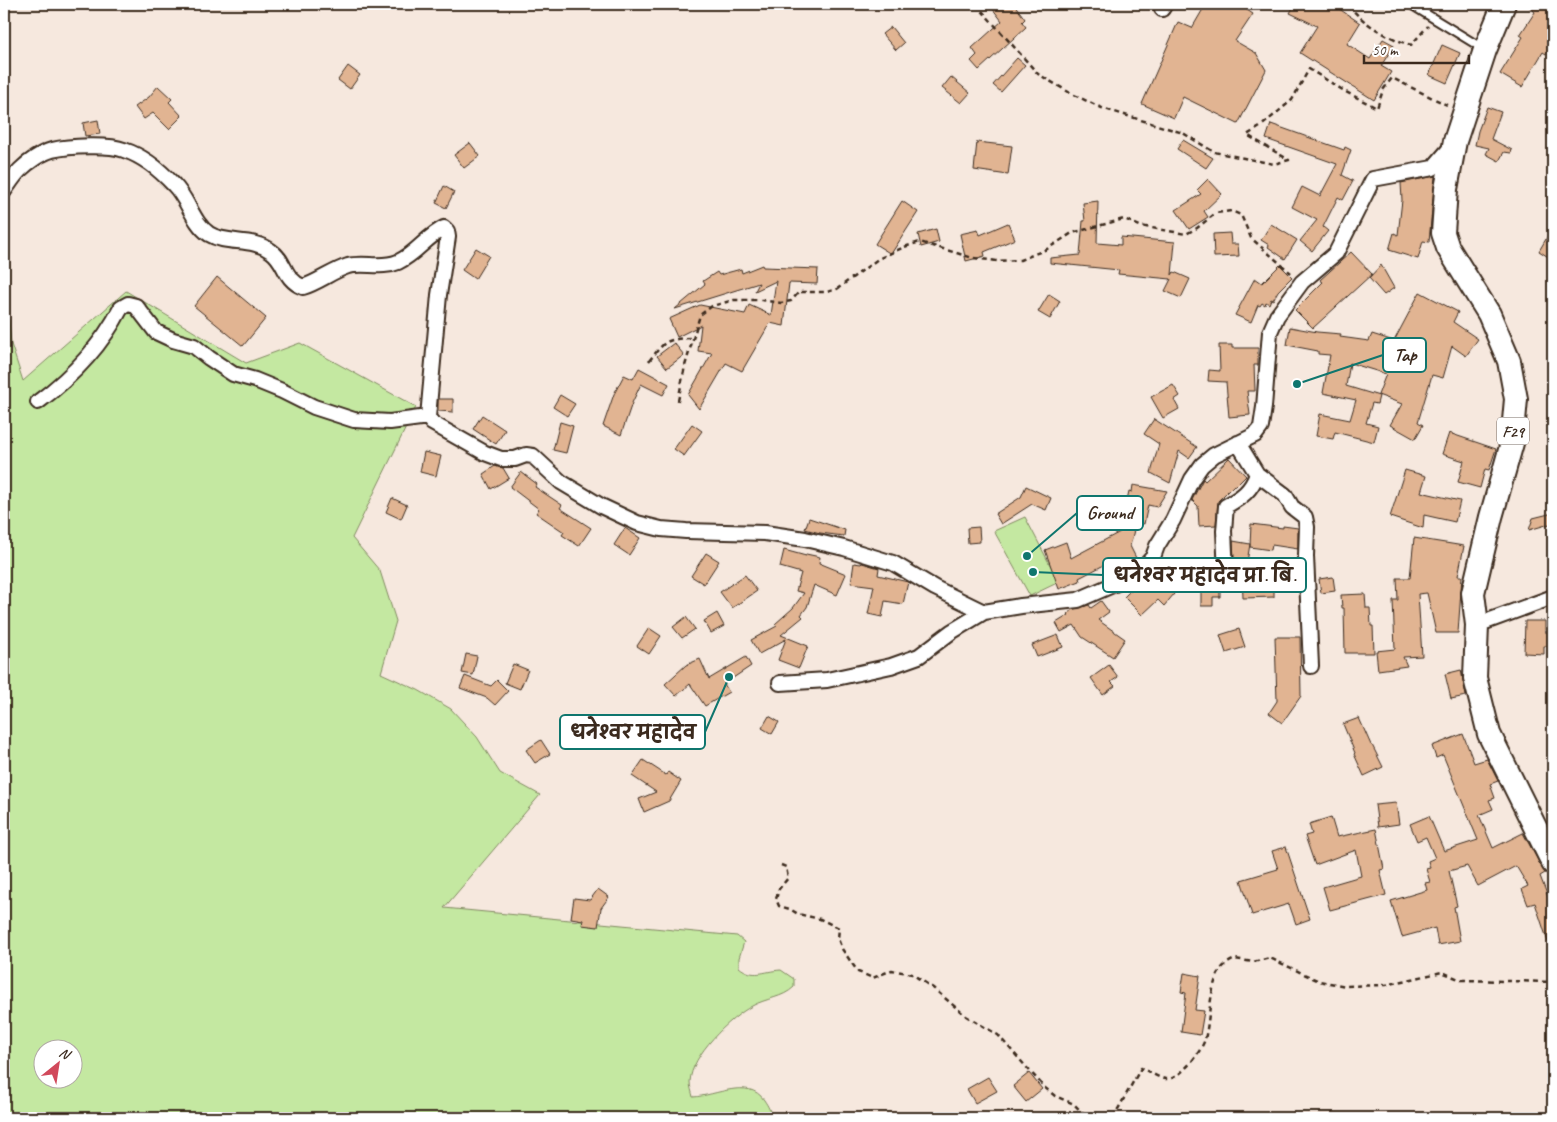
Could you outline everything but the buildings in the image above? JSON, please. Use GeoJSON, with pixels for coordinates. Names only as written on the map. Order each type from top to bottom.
{"type":"FeatureCollection","features":[{"type":"Feature","properties":{"kind":"main road","name":"F29"},"geometry":{"type":"LineString","coordinates":[[1504,4],[1485,50],[1455,141],[1446,189],[1442,233],[1448,248],[1489,314],[1509,362],[1516,399],[1512,443],[1473,592],[1477,625],[1475,678],[1489,734],[1553,863]]}},
{"type":"Feature","properties":{"kind":"street"},"geometry":{"type":"LineString","coordinates":[[780,683],[827,680],[891,666],[919,656],[951,632],[984,612],[1078,600],[1124,580],[1142,569],[1153,557],[1192,479],[1202,465],[1214,455],[1255,434],[1261,427],[1270,332],[1278,316],[1302,282],[1336,253],[1372,180],[1433,168],[1455,141]]}},
{"type":"Feature","properties":{"kind":"street"},"geometry":{"type":"LineString","coordinates":[[4,191],[20,170],[51,150],[97,146],[123,149],[145,160],[172,183],[182,193],[204,230],[223,239],[247,241],[271,250],[277,256],[286,274],[294,284],[303,287],[350,266],[395,263],[412,253],[430,236],[444,228],[447,231],[448,237],[439,295],[428,417],[432,423],[485,453],[501,459],[515,459],[526,455],[533,456],[561,482],[602,506],[637,523],[661,529],[765,533],[805,538],[844,548],[893,563],[935,588],[984,612]]}},
{"type":"Feature","properties":{"kind":"street"},"geometry":{"type":"LineString","coordinates":[[38,402],[64,383],[86,360],[121,308],[128,304],[136,306],[156,332],[173,340],[194,346],[233,374],[255,380],[282,391],[314,407],[354,420],[390,422],[428,417]]}},
{"type":"Feature","properties":{"kind":"street"},"geometry":{"type":"LineString","coordinates":[[1238,443],[1257,474],[1285,495],[1292,507],[1305,517],[1307,526],[1306,556],[1311,666]]}},
{"type":"Feature","properties":{"kind":"street"},"geometry":{"type":"LineString","coordinates":[[1226,574],[1224,531],[1226,506],[1240,498],[1253,486],[1257,474]]}},
{"type":"Feature","properties":{"kind":"street"},"geometry":{"type":"LineString","coordinates":[[1477,625],[1553,597]]}},
{"type":"Feature","properties":{"kind":"lane"},"geometry":{"type":"LineString","coordinates":[[1410,4],[1485,50]]}},
{"type":"Feature","properties":{"kind":"path"},"geometry":{"type":"LineString","coordinates":[[976,4],[1038,74],[1072,94],[1102,108],[1183,133],[1214,152],[1274,164],[1289,160],[1247,135],[1260,127],[1292,100],[1309,69],[1346,92],[1377,108],[1383,90],[1392,78],[1464,114]]}},
{"type":"Feature","properties":{"kind":"path"},"geometry":{"type":"LineString","coordinates":[[1352,4],[1351,8],[1367,23],[1394,40],[1412,45],[1434,18]]}},
{"type":"Feature","properties":{"kind":"path"},"geometry":{"type":"LineString","coordinates":[[678,401],[700,315],[712,306],[734,300],[762,300],[780,303],[791,301],[799,292],[827,292],[837,289],[878,259],[920,242],[973,258],[996,261],[1020,260],[1047,249],[1072,233],[1124,219],[1140,226],[1186,234],[1216,213],[1231,212],[1241,215],[1252,238],[1302,282]]}},
{"type":"Feature","properties":{"kind":"path"},"geometry":{"type":"LineString","coordinates":[[649,361],[665,342],[674,338],[693,338]]}},
{"type":"Feature","properties":{"kind":"path"},"geometry":{"type":"LineString","coordinates":[[781,865],[786,867],[788,878],[779,889],[776,899],[779,906],[790,909],[798,914],[820,919],[839,928],[838,939],[842,949],[858,972],[873,978],[892,970],[912,974],[933,988],[966,1016],[998,1035],[1044,1087],[1055,1096],[1074,1104],[1087,1118]]}},
{"type":"Feature","properties":{"kind":"path"},"geometry":{"type":"LineString","coordinates":[[1112,1118],[1141,1068],[1165,1079],[1174,1078],[1186,1069],[1205,1041],[1207,1019],[1219,972],[1224,966],[1235,959],[1252,962],[1270,958],[1319,981],[1346,986],[1386,985],[1442,972],[1461,980],[1553,982]]}},
{"type":"Feature","properties":{"kind":"green space"},"geometry":{"type":"Polygon","coordinates":[[[126,291],[246,363],[300,343],[416,407],[352,538],[380,571],[396,621],[381,673],[418,690],[451,709],[477,737],[500,773],[540,795],[444,908],[737,936],[744,942],[739,958],[739,967],[749,973],[781,970],[794,979],[794,987],[780,996],[752,1006],[723,1028],[704,1049],[697,1060],[692,1071],[690,1086],[693,1097],[741,1089],[758,1093],[769,1109],[771,1118],[4,1118],[4,314],[9,320],[11,344],[23,381],[126,291]]]}},
{"type":"Feature","properties":{"kind":"green space"},"geometry":{"type":"Polygon","coordinates":[[[1025,517],[1059,582],[1030,596],[994,531],[1025,517]]]}},
{"type":"Feature","properties":{"kind":"place","name":"Tap"},"geometry":{"type":"Point","coordinates":[1297,384]}},
{"type":"Feature","properties":{"kind":"place","name":"Ground"},"geometry":{"type":"Point","coordinates":[1027,556]}},
{"type":"Feature","properties":{"kind":"place","name":"धनेश्वर महादेव प्रा. बि."},"geometry":{"type":"Point","coordinates":[1033,572]}},
{"type":"Feature","properties":{"kind":"place","name":"धनेश्वर महादेव"},"geometry":{"type":"Point","coordinates":[729,677]}}]}
